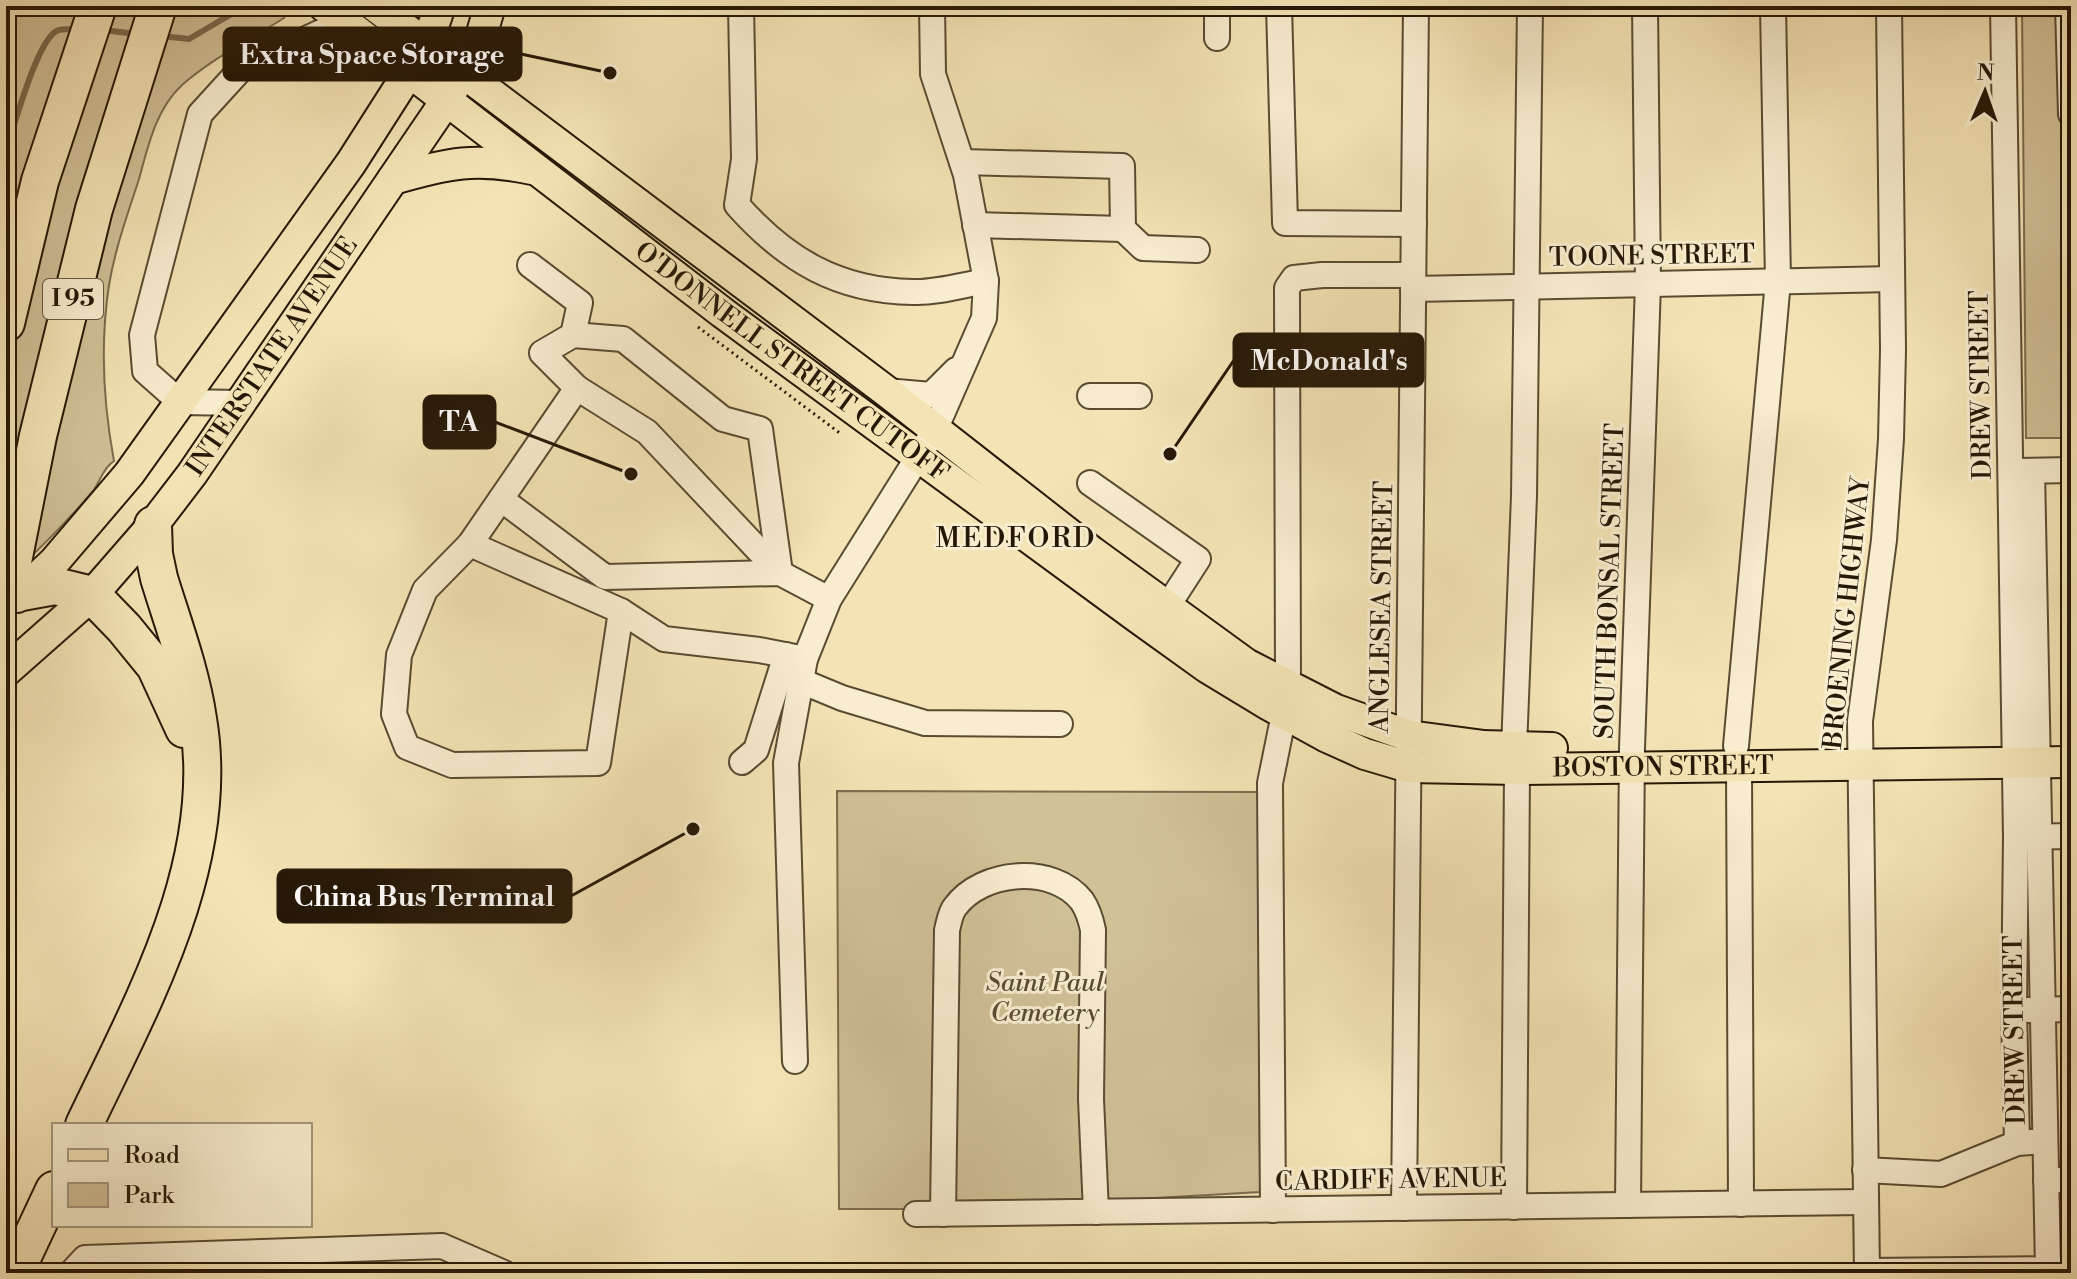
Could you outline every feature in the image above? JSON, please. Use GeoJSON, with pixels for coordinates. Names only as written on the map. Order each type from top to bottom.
{"type":"FeatureCollection","features":[{"type":"Feature","properties":{"kind":"highway","name":"I 95"},"geometry":{"type":"LineString","coordinates":[[6,323],[40,181],[98,6]]}},
{"type":"Feature","properties":{"kind":"highway","name":"I 95"},"geometry":{"type":"LineString","coordinates":[[11,599],[38,436],[94,209],[158,6]]}},
{"type":"Feature","properties":{"kind":"highway"},"geometry":{"type":"LineString","coordinates":[[85,1123],[136,1016],[173,921],[195,849],[202,792],[199,720],[159,578],[153,525]]}},
{"type":"Feature","properties":{"kind":"highway"},"geometry":{"type":"LineString","coordinates":[[11,599],[55,586],[92,595],[155,666],[182,723],[202,792]]}},
{"type":"Feature","properties":{"kind":"highway"},"geometry":{"type":"LineString","coordinates":[[15,1273],[52,1194]]}},
{"type":"Feature","properties":{"kind":"main road","name":"O'DONNELL STREET CUTOFF"},"geometry":{"type":"LineString","coordinates":[[375,6],[886,391],[1092,552],[1246,664],[1278,697]]}},
{"type":"Feature","properties":{"kind":"main road","name":"INTERSTATE AVENUE"},"geometry":{"type":"LineString","coordinates":[[11,599],[54,562],[129,474],[351,163],[427,44],[440,6]]}},
{"type":"Feature","properties":{"kind":"main road","name":"INTERSTATE AVENUE"},"geometry":{"type":"LineString","coordinates":[[6,671],[92,595],[153,525],[242,403],[465,72],[479,43],[490,6]]}},
{"type":"Feature","properties":{"kind":"main road","name":"O'DONNELL STREET CUTOFF"},"geometry":{"type":"LineString","coordinates":[[334,14],[699,295],[1208,668],[1278,697]]}},
{"type":"Feature","properties":{"kind":"main road"},"geometry":{"type":"LineString","coordinates":[[393,179],[446,163],[471,161],[500,162],[541,171]]}},
{"type":"Feature","properties":{"kind":"main road","name":"BOSTON STREET"},"geometry":{"type":"LineString","coordinates":[[1278,697],[1348,715],[1409,736],[1516,759]]}},
{"type":"Feature","properties":{"kind":"main road","name":"BOSTON STREET"},"geometry":{"type":"LineString","coordinates":[[1278,697],[1365,754],[1409,767],[1516,759],[2026,753],[2071,762]]}},
{"type":"Feature","properties":{"kind":"main road","name":"BOSTON STREET"},"geometry":{"type":"LineString","coordinates":[[2026,753],[2071,742]]}},
{"type":"Feature","properties":{"kind":"street"},"geometry":{"type":"LineString","coordinates":[[741,6],[744,159],[737,205],[796,259],[847,284],[915,293],[986,281]]}},
{"type":"Feature","properties":{"kind":"street"},"geometry":{"type":"LineString","coordinates":[[786,763],[742,762],[756,750],[829,599],[935,430],[984,318],[986,281],[962,162],[933,74],[932,6]]}},
{"type":"Feature","properties":{"kind":"street"},"geometry":{"type":"LineString","coordinates":[[1217,6],[1217,38]]}},
{"type":"Feature","properties":{"kind":"street"},"geometry":{"type":"LineString","coordinates":[[1279,6],[1285,223],[1414,224]]}},
{"type":"Feature","properties":{"kind":"street","name":"ANGLESEA STREET"},"geometry":{"type":"LineString","coordinates":[[1404,1208],[1416,6]]}},
{"type":"Feature","properties":{"kind":"street"},"geometry":{"type":"LineString","coordinates":[[1514,1207],[1516,759],[1528,286],[1530,6]]}},
{"type":"Feature","properties":{"kind":"street","name":"SOUTH BONSAL STREET"},"geometry":{"type":"LineString","coordinates":[[1628,1205],[1632,758],[1648,284],[1645,6]]}},
{"type":"Feature","properties":{"kind":"street"},"geometry":{"type":"LineString","coordinates":[[1741,1204],[1737,757],[1778,281],[1773,6]]}},
{"type":"Feature","properties":{"kind":"street","name":"BROENING HIGHWAY"},"geometry":{"type":"LineString","coordinates":[[1867,1272],[1860,721],[1879,586],[1888,491],[1893,365],[1889,6]]}},
{"type":"Feature","properties":{"kind":"street","name":"DREW STREET"},"geometry":{"type":"LineString","coordinates":[[2003,6],[2021,471],[2028,837],[2043,1010],[2046,1180],[2059,1269]]}},
{"type":"Feature","properties":{"kind":"street"},"geometry":{"type":"LineString","coordinates":[[2068,6],[2071,114]]}},
{"type":"Feature","properties":{"kind":"street"},"geometry":{"type":"LineString","coordinates":[[242,403],[180,402],[145,371],[142,335],[200,114],[241,69],[334,14]]}},
{"type":"Feature","properties":{"kind":"street"},"geometry":{"type":"LineString","coordinates":[[962,162],[1122,166],[1123,229]]}},
{"type":"Feature","properties":{"kind":"street"},"geometry":{"type":"LineString","coordinates":[[975,225],[1123,229],[1143,248],[1197,250]]}},
{"type":"Feature","properties":{"kind":"street"},"geometry":{"type":"LineString","coordinates":[[530,265],[580,303],[573,335]]}},
{"type":"Feature","properties":{"kind":"street","name":"TOONE STREET"},"geometry":{"type":"LineString","coordinates":[[1273,1210],[1270,783],[1278,697],[1287,288],[1294,278],[1322,275],[1528,286],[1892,279]]}},
{"type":"Feature","properties":{"kind":"street"},"geometry":{"type":"LineString","coordinates":[[780,573],[760,429],[723,419],[623,339],[573,335],[542,353],[577,388],[647,432],[780,573],[829,599]]}},
{"type":"Feature","properties":{"kind":"street"},"geometry":{"type":"LineString","coordinates":[[886,391],[931,395],[969,357]]}},
{"type":"Feature","properties":{"kind":"street"},"geometry":{"type":"LineString","coordinates":[[577,388],[470,544],[425,590],[399,655],[394,714],[407,747],[452,765],[598,763],[621,611]]}},
{"type":"Feature","properties":{"kind":"street"},"geometry":{"type":"LineString","coordinates":[[1090,396],[1139,396]]}},
{"type":"Feature","properties":{"kind":"street"},"geometry":{"type":"LineString","coordinates":[[2021,471],[2071,470]]}},
{"type":"Feature","properties":{"kind":"street"},"geometry":{"type":"LineString","coordinates":[[1090,483],[1198,559],[1167,607]]}},
{"type":"Feature","properties":{"kind":"street"},"geometry":{"type":"LineString","coordinates":[[501,499],[605,577],[780,573]]}},
{"type":"Feature","properties":{"kind":"street"},"geometry":{"type":"LineString","coordinates":[[470,544],[621,611],[664,639],[797,665],[842,698],[925,723],[1060,724]]}},
{"type":"Feature","properties":{"kind":"street"},"geometry":{"type":"LineString","coordinates":[[795,1061],[786,763],[797,665]]}},
{"type":"Feature","properties":{"kind":"street"},"geometry":{"type":"LineString","coordinates":[[2017,1143],[2014,1010],[2028,837],[2071,836]]}},
{"type":"Feature","properties":{"kind":"street"},"geometry":{"type":"LineString","coordinates":[[943,1214],[947,930],[953,908],[985,883],[1014,876],[1035,876],[1073,892],[1083,902],[1093,930],[1091,1099],[1096,1212]]}},
{"type":"Feature","properties":{"kind":"street"},"geometry":{"type":"LineString","coordinates":[[2014,1010],[2071,1009]]}},
{"type":"Feature","properties":{"kind":"street"},"geometry":{"type":"LineString","coordinates":[[1865,1170],[1941,1174],[2017,1143],[2045,1140]]}},
{"type":"Feature","properties":{"kind":"street"},"geometry":{"type":"LineString","coordinates":[[2046,1180],[2071,1180]]}},
{"type":"Feature","properties":{"kind":"street","name":"CARDIFF AVENUE"},"geometry":{"type":"LineString","coordinates":[[916,1214],[1866,1202]]}},
{"type":"Feature","properties":{"kind":"street"},"geometry":{"type":"LineString","coordinates":[[71,1273],[85,1258],[442,1246],[504,1273]]}},
{"type":"Feature","properties":{"kind":"street"},"geometry":{"type":"LineString","coordinates":[[1867,1272],[2059,1269]]}},
{"type":"Feature","properties":{"kind":"green space"},"geometry":{"type":"Polygon","coordinates":[[[6,6],[287,8],[284,18],[218,58],[182,85],[159,117],[122,231],[109,285],[104,329],[104,373],[114,461],[83,503],[6,581],[6,6]]]}},
{"type":"Feature","properties":{"kind":"green space"},"geometry":{"type":"Polygon","coordinates":[[[2022,6],[2071,6],[2071,438],[2026,438],[2022,6]]]}},
{"type":"Feature","properties":{"kind":"green space","name":"Saint Paul Cemetery"},"geometry":{"type":"Polygon","coordinates":[[[837,791],[1258,792],[1260,1192],[964,1209],[839,1209],[837,791]]]}},
{"type":"Feature","properties":{"kind":"waterway"},"geometry":{"type":"LineString","coordinates":[[161,36],[189,39],[245,6]]}},
{"type":"Feature","properties":{"kind":"waterway"},"geometry":{"type":"LineString","coordinates":[[6,150],[43,48],[59,30],[79,30]]}},
{"type":"Feature","properties":{"kind":"waterway"},"geometry":{"type":"LineString","coordinates":[[102,30],[138,34]]}},
{"type":"Feature","properties":{"kind":"place","name":"Extra Space Storage"},"geometry":{"type":"Point","coordinates":[610,73]}},
{"type":"Feature","properties":{"kind":"place","name":"McDonald's"},"geometry":{"type":"Point","coordinates":[1170,454]}},
{"type":"Feature","properties":{"kind":"place","name":"TA"},"geometry":{"type":"Point","coordinates":[631,474]}},
{"type":"Feature","properties":{"kind":"place","name":"China Bus Terminal"},"geometry":{"type":"Point","coordinates":[693,829]}},
{"type":"Feature","properties":{"kind":"district","name":"MEDFORD"},"geometry":{"type":"Point","coordinates":[1016,538]}}]}
